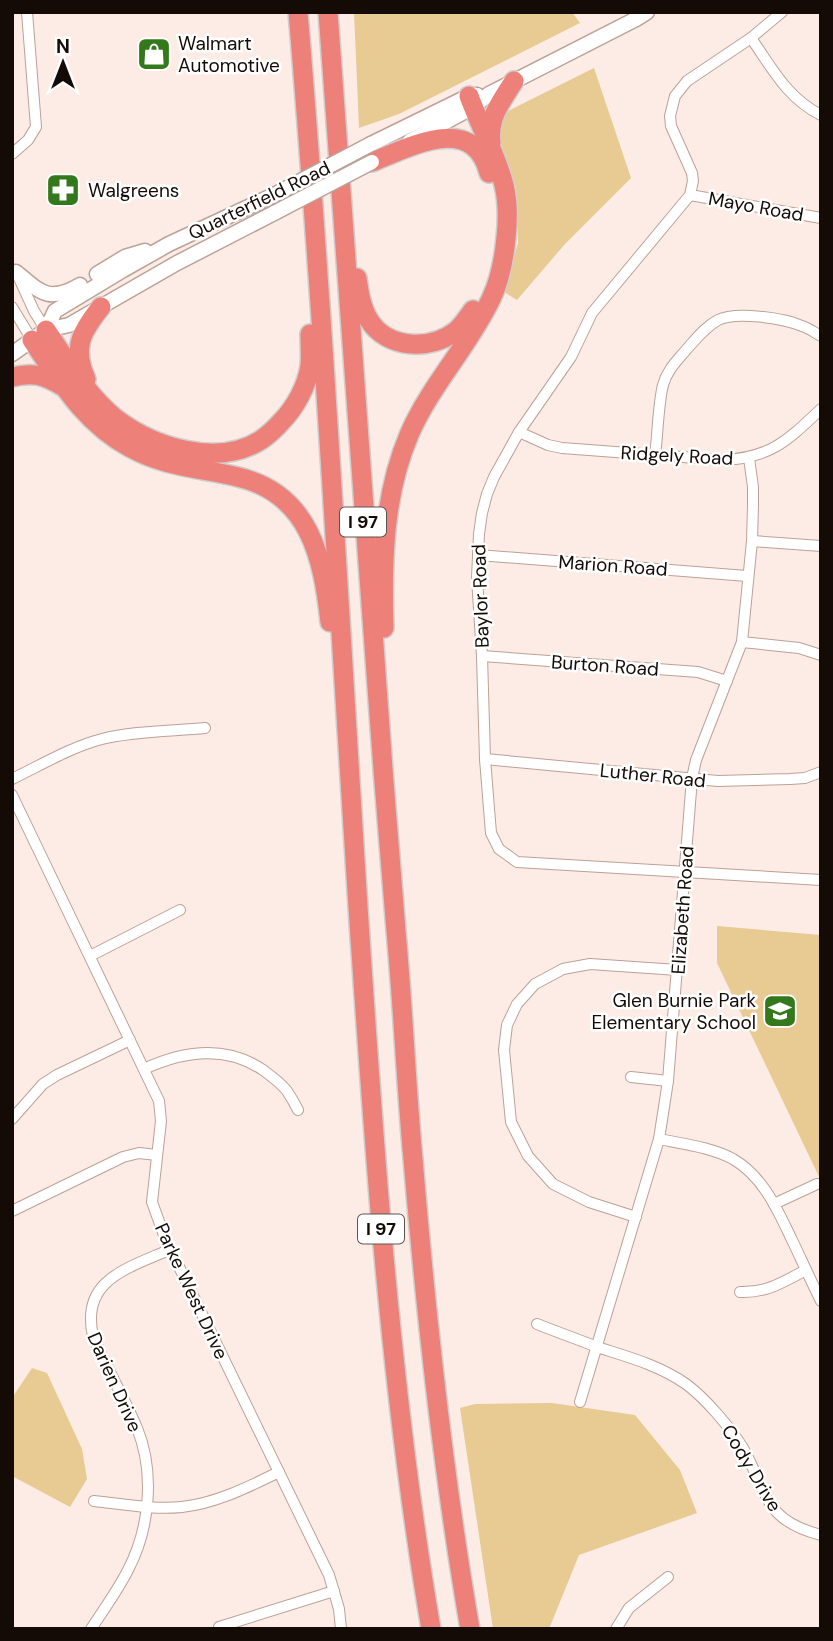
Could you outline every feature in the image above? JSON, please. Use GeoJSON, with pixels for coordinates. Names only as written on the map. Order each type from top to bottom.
{"type":"FeatureCollection","features":[{"type":"Feature","properties":{"kind":"highway","name":"I 97"},"geometry":{"type":"LineString","coordinates":[[298,12],[337,543],[375,1158],[397,1389],[431,1629]]}},
{"type":"Feature","properties":{"kind":"highway","name":"I 97"},"geometry":{"type":"LineString","coordinates":[[328,12],[412,1158],[449,1488],[470,1629]]}},
{"type":"Feature","properties":{"kind":"highway"},"geometry":{"type":"LineString","coordinates":[[334,106],[362,306],[369,321],[391,338],[406,344],[433,343],[458,330],[481,295],[493,256],[496,232],[496,211],[487,152],[491,124],[514,81]]}},
{"type":"Feature","properties":{"kind":"highway"},"geometry":{"type":"LineString","coordinates":[[397,937],[383,618],[388,510],[396,473],[409,435],[435,387],[491,299],[504,258],[507,209],[504,186],[466,104]]}},
{"type":"Feature","properties":{"kind":"highway"},"geometry":{"type":"LineString","coordinates":[[39,335],[95,399],[116,418],[138,432],[162,443],[199,452],[234,451],[260,441],[286,417],[296,403],[309,369],[306,109]]}},
{"type":"Feature","properties":{"kind":"highway"},"geometry":{"type":"LineString","coordinates":[[372,153],[441,137],[458,138],[487,152]]}},
{"type":"Feature","properties":{"kind":"highway"},"geometry":{"type":"LineString","coordinates":[[95,399],[82,370],[79,351],[87,324],[101,307]]}},
{"type":"Feature","properties":{"kind":"highway"},"geometry":{"type":"LineString","coordinates":[[39,335],[63,386],[99,427],[132,449],[152,458],[259,484],[276,492],[304,521],[320,560],[325,586],[353,828]]}},
{"type":"Feature","properties":{"kind":"highway"},"geometry":{"type":"LineString","coordinates":[[12,377],[37,375],[63,386]]}},
{"type":"Feature","properties":{"kind":"main road","name":"Quarterfield Road"},"geometry":{"type":"LineString","coordinates":[[12,354],[39,335],[69,325],[177,263],[276,212],[372,153],[647,12]]}},
{"type":"Feature","properties":{"kind":"main road","name":"Quarterfield Road"},"geometry":{"type":"LineString","coordinates":[[39,335],[55,311],[170,244],[372,153]]}},
{"type":"Feature","properties":{"kind":"main road"},"geometry":{"type":"LineString","coordinates":[[14,269],[37,289],[55,295],[66,293],[125,257],[170,244]]}},
{"type":"Feature","properties":{"kind":"street"},"geometry":{"type":"LineString","coordinates":[[12,154],[28,140],[36,127],[27,12]]}},
{"type":"Feature","properties":{"kind":"street"},"geometry":{"type":"LineString","coordinates":[[690,195],[692,173],[671,126],[670,116],[675,96],[687,81],[751,38],[782,12]]}},
{"type":"Feature","properties":{"kind":"street"},"geometry":{"type":"LineString","coordinates":[[751,38],[788,91],[821,115]]}},
{"type":"Feature","properties":{"kind":"street","name":"Mayo Road"},"geometry":{"type":"LineString","coordinates":[[690,195],[821,218]]}},
{"type":"Feature","properties":{"kind":"street","name":"Baylor Road"},"geometry":{"type":"LineString","coordinates":[[690,195],[592,313],[572,357],[519,432],[487,494],[480,524],[477,578],[491,833],[499,849],[517,862],[821,880]]}},
{"type":"Feature","properties":{"kind":"street"},"geometry":{"type":"LineString","coordinates":[[14,269],[34,311],[39,335]]}},
{"type":"Feature","properties":{"kind":"street"},"geometry":{"type":"LineString","coordinates":[[12,307],[39,335]]}},
{"type":"Feature","properties":{"kind":"street"},"geometry":{"type":"LineString","coordinates":[[655,455],[663,386],[670,368],[704,330],[716,321],[737,315],[758,317],[804,326],[821,336]]}},
{"type":"Feature","properties":{"kind":"street","name":"Ridgely Road"},"geometry":{"type":"LineString","coordinates":[[519,432],[562,448],[723,460],[749,458],[777,447],[821,409]]}},
{"type":"Feature","properties":{"kind":"street","name":"Elizabeth Road"},"geometry":{"type":"LineString","coordinates":[[580,1402],[659,1139],[668,1081],[692,778],[696,760],[742,642],[752,541],[753,487],[749,458]]}},
{"type":"Feature","properties":{"kind":"street"},"geometry":{"type":"LineString","coordinates":[[752,541],[821,546]]}},
{"type":"Feature","properties":{"kind":"street","name":"Marion Road"},"geometry":{"type":"LineString","coordinates":[[478,555],[747,576]]}},
{"type":"Feature","properties":{"kind":"street"},"geometry":{"type":"LineString","coordinates":[[742,642],[799,648],[821,655]]}},
{"type":"Feature","properties":{"kind":"street","name":"Burton Road"},"geometry":{"type":"LineString","coordinates":[[482,656],[698,672],[727,681]]}},
{"type":"Feature","properties":{"kind":"street"},"geometry":{"type":"LineString","coordinates":[[12,779],[101,739],[205,728]]}},
{"type":"Feature","properties":{"kind":"street","name":"Luther Road"},"geometry":{"type":"LineString","coordinates":[[485,759],[718,781],[805,778],[821,772]]}},
{"type":"Feature","properties":{"kind":"street","name":"Parke West Drive"},"geometry":{"type":"LineString","coordinates":[[12,795],[159,1101],[161,1121],[152,1202],[170,1249],[324,1564],[339,1609],[341,1629]]}},
{"type":"Feature","properties":{"kind":"street"},"geometry":{"type":"LineString","coordinates":[[90,956],[180,911]]}},
{"type":"Feature","properties":{"kind":"street"},"geometry":{"type":"LineString","coordinates":[[636,1217],[589,1202],[553,1184],[528,1156],[511,1122],[504,1050],[507,1025],[517,1004],[535,984],[563,969],[590,964],[678,970]]}},
{"type":"Feature","properties":{"kind":"street"},"geometry":{"type":"LineString","coordinates":[[12,1119],[43,1084],[130,1040]]}},
{"type":"Feature","properties":{"kind":"street"},"geometry":{"type":"LineString","coordinates":[[144,1069],[181,1055],[204,1052],[231,1055],[250,1061],[273,1077],[287,1091],[298,1110]]}},
{"type":"Feature","properties":{"kind":"street"},"geometry":{"type":"LineString","coordinates":[[631,1077],[668,1081]]}},
{"type":"Feature","properties":{"kind":"street"},"geometry":{"type":"LineString","coordinates":[[659,1139],[720,1153],[732,1158],[752,1174],[774,1204],[821,1301]]}},
{"type":"Feature","properties":{"kind":"street"},"geometry":{"type":"LineString","coordinates":[[12,1211],[123,1157],[139,1153],[157,1155]]}},
{"type":"Feature","properties":{"kind":"street"},"geometry":{"type":"LineString","coordinates":[[774,1204],[817,1185]]}},
{"type":"Feature","properties":{"kind":"street","name":"Darien Drive"},"geometry":{"type":"LineString","coordinates":[[91,1629],[132,1562],[141,1535],[147,1492],[145,1461],[137,1429],[93,1336],[90,1310],[99,1290],[107,1281],[170,1249]]}},
{"type":"Feature","properties":{"kind":"street"},"geometry":{"type":"LineString","coordinates":[[740,1292],[767,1290],[806,1270]]}},
{"type":"Feature","properties":{"kind":"street","name":"Cody Drive"},"geometry":{"type":"LineString","coordinates":[[537,1324],[652,1365],[686,1385],[720,1417],[742,1447],[774,1511],[794,1526],[821,1535]]}},
{"type":"Feature","properties":{"kind":"street"},"geometry":{"type":"LineString","coordinates":[[94,1502],[180,1507],[219,1499],[279,1472]]}},
{"type":"Feature","properties":{"kind":"street"},"geometry":{"type":"LineString","coordinates":[[616,1629],[629,1608],[668,1577]]}},
{"type":"Feature","properties":{"kind":"street"},"geometry":{"type":"LineString","coordinates":[[219,1627],[334,1591]]}},
{"type":"Feature","properties":{"kind":"shaded area"},"geometry":{"type":"Polygon","coordinates":[[[354,12],[572,12],[580,23],[399,114],[359,128],[354,12]]]}},
{"type":"Feature","properties":{"kind":"shaded area"},"geometry":{"type":"Polygon","coordinates":[[[594,68],[631,178],[565,244],[517,300],[504,292],[518,243],[516,188],[498,127],[508,111],[594,68]]]}},
{"type":"Feature","properties":{"kind":"shaded area","name":"Glen Burnie Park Elementary School"},"geometry":{"type":"Polygon","coordinates":[[[717,926],[821,935],[821,1181],[717,963],[717,926]]]}},
{"type":"Feature","properties":{"kind":"shaded area"},"geometry":{"type":"Polygon","coordinates":[[[32,1368],[47,1373],[82,1449],[87,1479],[70,1507],[12,1476],[12,1398],[32,1368]]]}},
{"type":"Feature","properties":{"kind":"shaded area"},"geometry":{"type":"Polygon","coordinates":[[[552,1403],[635,1415],[680,1470],[697,1513],[579,1555],[549,1629],[493,1629],[460,1408],[475,1404],[552,1403]]]}},
{"type":"Feature","properties":{"kind":"place","name":"Walmart Automotive"},"geometry":{"type":"Point","coordinates":[154,54]}},
{"type":"Feature","properties":{"kind":"place","name":"Walgreens"},"geometry":{"type":"Point","coordinates":[63,190]}},
{"type":"Feature","properties":{"kind":"place","name":"Glen Burnie Park Elementary School"},"geometry":{"type":"Point","coordinates":[780,1011]}}]}
